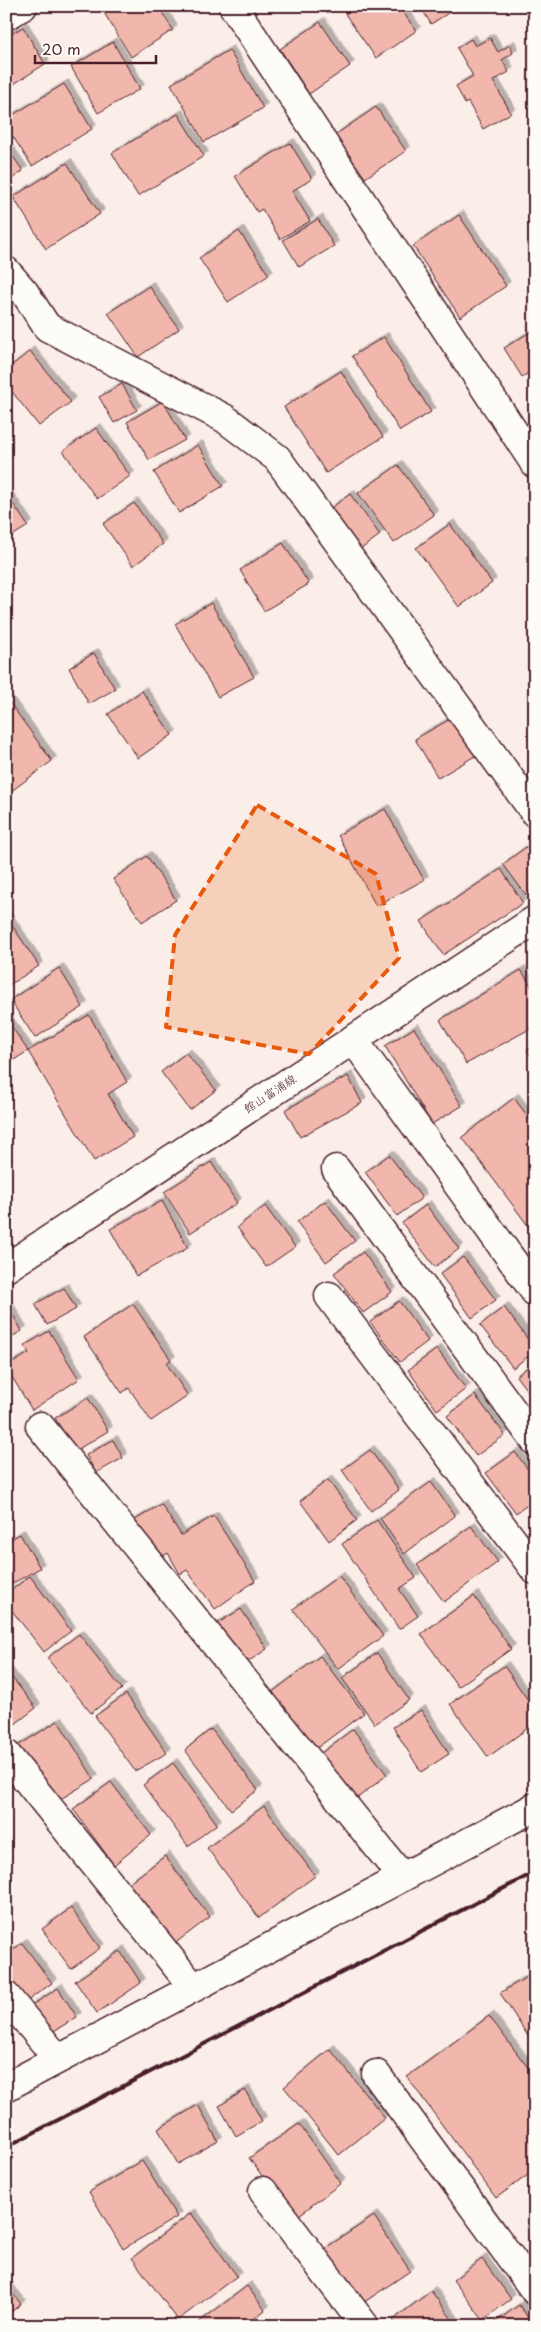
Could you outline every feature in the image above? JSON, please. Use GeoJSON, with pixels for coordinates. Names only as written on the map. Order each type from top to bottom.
{"type":"FeatureCollection","features":[{"type":"Feature","properties":{"kind":"street"},"geometry":{"type":"LineString","coordinates":[[6,16],[23,6]]}},
{"type":"Feature","properties":{"kind":"street"},"geometry":{"type":"LineString","coordinates":[[233,6],[535,464]]}},
{"type":"Feature","properties":{"kind":"street"},"geometry":{"type":"LineString","coordinates":[[6,271],[25,293],[47,327],[224,418],[277,458],[535,813]]}},
{"type":"Feature","properties":{"kind":"street","name":"館山富浦線"},"geometry":{"type":"LineString","coordinates":[[6,1268],[535,920]]}},
{"type":"Feature","properties":{"kind":"street"},"geometry":{"type":"LineString","coordinates":[[353,1040],[535,1292]]}},
{"type":"Feature","properties":{"kind":"street"},"geometry":{"type":"LineString","coordinates":[[336,1169],[535,1441]]}},
{"type":"Feature","properties":{"kind":"street"},"geometry":{"type":"LineString","coordinates":[[329,1296],[535,1570]]}},
{"type":"Feature","properties":{"kind":"street"},"geometry":{"type":"LineString","coordinates":[[40,1426],[402,1877]]}},
{"type":"Feature","properties":{"kind":"street"},"geometry":{"type":"LineString","coordinates":[[6,1754],[193,1987]]}},
{"type":"Feature","properties":{"kind":"street"},"geometry":{"type":"LineString","coordinates":[[6,2086],[535,1806]]}},
{"type":"Feature","properties":{"kind":"street"},"geometry":{"type":"LineString","coordinates":[[6,1996],[58,2059]]}},
{"type":"Feature","properties":{"kind":"street"},"geometry":{"type":"LineString","coordinates":[[376,2074],[535,2291]]}},
{"type":"Feature","properties":{"kind":"street"},"geometry":{"type":"LineString","coordinates":[[263,2191],[366,2326]]}},
{"type":"Feature","properties":{"kind":"highlighted area"},"geometry":{"type":"Polygon","coordinates":[[[257,805],[376,874],[399,958],[309,1054],[166,1027],[175,935],[257,805]]]}},
{"type":"Feature","properties":{"kind":"building"},"geometry":{"type":"Polygon","coordinates":[[[112,6],[158,6],[173,30],[131,57],[103,11],[112,6]]]}},
{"type":"Feature","properties":{"kind":"building"},"geometry":{"type":"Polygon","coordinates":[[[357,6],[399,6],[416,31],[376,58],[345,14],[357,6]]]}},
{"type":"Feature","properties":{"kind":"building"},"geometry":{"type":"Polygon","coordinates":[[[420,6],[454,6],[456,8],[431,24],[420,6]]]}},
{"type":"Feature","properties":{"kind":"building"},"geometry":{"type":"Polygon","coordinates":[[[524,6],[535,6],[535,25],[524,6]]]}},
{"type":"Feature","properties":{"kind":"building"},"geometry":{"type":"Polygon","coordinates":[[[320,22],[350,66],[309,94],[280,49],[320,22]]]}},
{"type":"Feature","properties":{"kind":"building"},"geometry":{"type":"Polygon","coordinates":[[[23,27],[45,64],[6,89],[6,37],[23,27]]]}},
{"type":"Feature","properties":{"kind":"building"},"geometry":{"type":"Polygon","coordinates":[[[490,38],[498,52],[510,45],[513,53],[502,60],[509,72],[493,81],[511,113],[483,129],[468,102],[465,104],[456,86],[473,76],[457,48],[471,39],[475,46],[490,38]]]}},
{"type":"Feature","properties":{"kind":"building"},"geometry":{"type":"Polygon","coordinates":[[[113,42],[140,89],[98,113],[71,67],[113,42]]]}},
{"type":"Feature","properties":{"kind":"building"},"geometry":{"type":"Polygon","coordinates":[[[229,50],[263,108],[204,142],[171,84],[229,50]]]}},
{"type":"Feature","properties":{"kind":"building"},"geometry":{"type":"Polygon","coordinates":[[[64,84],[92,129],[32,166],[6,126],[6,119],[64,84]]]}},
{"type":"Feature","properties":{"kind":"building"},"geometry":{"type":"Polygon","coordinates":[[[376,107],[406,151],[365,178],[335,135],[376,107]]]}},
{"type":"Feature","properties":{"kind":"building"},"geometry":{"type":"Polygon","coordinates":[[[178,114],[204,156],[138,196],[112,153],[178,114]]]}},
{"type":"Feature","properties":{"kind":"building"},"geometry":{"type":"Polygon","coordinates":[[[290,143],[312,179],[292,191],[310,221],[280,239],[262,209],[257,212],[235,176],[290,143]]]}},
{"type":"Feature","properties":{"kind":"building"},"geometry":{"type":"Polygon","coordinates":[[[6,146],[23,171],[6,183],[6,146]]]}},
{"type":"Feature","properties":{"kind":"building"},"geometry":{"type":"Polygon","coordinates":[[[67,163],[100,214],[46,249],[13,197],[67,163]]]}},
{"type":"Feature","properties":{"kind":"building"},"geometry":{"type":"Polygon","coordinates":[[[459,215],[506,286],[460,317],[413,246],[459,215]]]}},
{"type":"Feature","properties":{"kind":"building"},"geometry":{"type":"Polygon","coordinates":[[[318,219],[334,246],[299,267],[283,240],[318,219]]]}},
{"type":"Feature","properties":{"kind":"building"},"geometry":{"type":"Polygon","coordinates":[[[239,231],[269,275],[228,302],[199,258],[239,231]]]}},
{"type":"Feature","properties":{"kind":"building"},"geometry":{"type":"Polygon","coordinates":[[[149,286],[179,329],[138,357],[108,313],[149,286]]]}},
{"type":"Feature","properties":{"kind":"building"},"geometry":{"type":"Polygon","coordinates":[[[535,329],[535,369],[522,377],[504,348],[535,329]]]}},
{"type":"Feature","properties":{"kind":"building"},"geometry":{"type":"Polygon","coordinates":[[[384,337],[431,412],[400,431],[352,356],[384,337]]]}},
{"type":"Feature","properties":{"kind":"building"},"geometry":{"type":"Polygon","coordinates":[[[30,351],[71,402],[39,426],[6,384],[6,370],[30,351]]]}},
{"type":"Feature","properties":{"kind":"building"},"geometry":{"type":"Polygon","coordinates":[[[341,371],[383,437],[326,473],[284,407],[341,371]]]}},
{"type":"Feature","properties":{"kind":"building"},"geometry":{"type":"Polygon","coordinates":[[[122,384],[137,410],[114,423],[99,397],[122,384]]]}},
{"type":"Feature","properties":{"kind":"building"},"geometry":{"type":"Polygon","coordinates":[[[163,401],[185,440],[149,460],[127,422],[163,401]]]}},
{"type":"Feature","properties":{"kind":"building"},"geometry":{"type":"Polygon","coordinates":[[[96,428],[130,476],[97,499],[63,451],[96,428]]]}},
{"type":"Feature","properties":{"kind":"building"},"geometry":{"type":"Polygon","coordinates":[[[198,445],[223,486],[179,513],[154,472],[198,445]]]}},
{"type":"Feature","properties":{"kind":"building"},"geometry":{"type":"Polygon","coordinates":[[[398,465],[434,515],[394,543],[358,493],[398,465]]]}},
{"type":"Feature","properties":{"kind":"building"},"geometry":{"type":"Polygon","coordinates":[[[6,493],[28,526],[6,540],[6,493]]]}},
{"type":"Feature","properties":{"kind":"building"},"geometry":{"type":"Polygon","coordinates":[[[350,494],[380,535],[357,552],[327,511],[350,494]]]}},
{"type":"Feature","properties":{"kind":"building"},"geometry":{"type":"Polygon","coordinates":[[[134,503],[163,544],[133,566],[103,524],[134,503]]]}},
{"type":"Feature","properties":{"kind":"building"},"geometry":{"type":"Polygon","coordinates":[[[450,524],[492,583],[459,607],[416,548],[450,524]]]}},
{"type":"Feature","properties":{"kind":"building"},"geometry":{"type":"Polygon","coordinates":[[[283,543],[309,584],[264,611],[240,570],[283,543]]]}},
{"type":"Feature","properties":{"kind":"building"},"geometry":{"type":"Polygon","coordinates":[[[211,603],[254,677],[218,697],[175,624],[211,603]]]}},
{"type":"Feature","properties":{"kind":"building"},"geometry":{"type":"Polygon","coordinates":[[[94,653],[115,689],[89,704],[69,668],[94,653]]]}},
{"type":"Feature","properties":{"kind":"building"},"geometry":{"type":"Polygon","coordinates":[[[142,691],[172,735],[138,758],[108,714],[142,691]]]}},
{"type":"Feature","properties":{"kind":"building"},"geometry":{"type":"Polygon","coordinates":[[[7,699],[52,761],[10,792],[6,786],[7,699]]]}},
{"type":"Feature","properties":{"kind":"building"},"geometry":{"type":"Polygon","coordinates":[[[452,718],[475,756],[438,778],[415,739],[452,718]]]}},
{"type":"Feature","properties":{"kind":"building"},"geometry":{"type":"Polygon","coordinates":[[[385,809],[424,880],[376,906],[338,835],[385,809]]]}},
{"type":"Feature","properties":{"kind":"building"},"geometry":{"type":"Polygon","coordinates":[[[533,842],[535,845],[535,888],[526,895],[503,864],[533,842]]]}},
{"type":"Feature","properties":{"kind":"building"},"geometry":{"type":"Polygon","coordinates":[[[147,856],[176,900],[142,922],[113,879],[147,856]]]}},
{"type":"Feature","properties":{"kind":"building"},"geometry":{"type":"Polygon","coordinates":[[[501,869],[523,903],[443,955],[421,921],[501,869]]]}},
{"type":"Feature","properties":{"kind":"building"},"geometry":{"type":"Polygon","coordinates":[[[6,916],[39,966],[6,987],[6,916]]]}},
{"type":"Feature","properties":{"kind":"building"},"geometry":{"type":"Polygon","coordinates":[[[59,968],[83,1007],[35,1038],[10,1000],[59,968]]]}},
{"type":"Feature","properties":{"kind":"building"},"geometry":{"type":"Polygon","coordinates":[[[521,970],[535,992],[535,1026],[466,1064],[440,1020],[521,970]]]}},
{"type":"Feature","properties":{"kind":"building"},"geometry":{"type":"Polygon","coordinates":[[[89,1015],[127,1082],[108,1094],[133,1137],[94,1161],[28,1051],[89,1015]]]}},
{"type":"Feature","properties":{"kind":"building"},"geometry":{"type":"Polygon","coordinates":[[[6,1018],[28,1051],[6,1065],[6,1018]]]}},
{"type":"Feature","properties":{"kind":"building"},"geometry":{"type":"Polygon","coordinates":[[[414,1028],[462,1106],[432,1124],[385,1046],[414,1028]]]}},
{"type":"Feature","properties":{"kind":"building"},"geometry":{"type":"Polygon","coordinates":[[[535,1045],[535,1063],[527,1050],[535,1045]]]}},
{"type":"Feature","properties":{"kind":"building"},"geometry":{"type":"Polygon","coordinates":[[[186,1053],[216,1090],[190,1110],[161,1072],[186,1053]]]}},
{"type":"Feature","properties":{"kind":"building"},"geometry":{"type":"Polygon","coordinates":[[[348,1076],[362,1103],[300,1137],[285,1110],[348,1076]]]}},
{"type":"Feature","properties":{"kind":"building"},"geometry":{"type":"Polygon","coordinates":[[[514,1098],[535,1126],[535,1235],[462,1137],[514,1098]]]}},
{"type":"Feature","properties":{"kind":"building"},"geometry":{"type":"Polygon","coordinates":[[[389,1155],[422,1198],[397,1216],[365,1172],[389,1155]]]}},
{"type":"Feature","properties":{"kind":"building"},"geometry":{"type":"Polygon","coordinates":[[[211,1162],[237,1203],[190,1233],[164,1192],[211,1162]]]}},
{"type":"Feature","properties":{"kind":"building"},"geometry":{"type":"Polygon","coordinates":[[[162,1201],[188,1248],[136,1276],[110,1229],[162,1201]]]}},
{"type":"Feature","properties":{"kind":"building"},"geometry":{"type":"Polygon","coordinates":[[[325,1201],[355,1241],[326,1262],[297,1222],[325,1201]]]}},
{"type":"Feature","properties":{"kind":"building"},"geometry":{"type":"Polygon","coordinates":[[[426,1205],[459,1249],[435,1267],[402,1223],[426,1205]]]}},
{"type":"Feature","properties":{"kind":"building"},"geometry":{"type":"Polygon","coordinates":[[[265,1206],[295,1247],[266,1267],[237,1227],[265,1206]]]}},
{"type":"Feature","properties":{"kind":"building"},"geometry":{"type":"Polygon","coordinates":[[[363,1252],[392,1292],[363,1313],[334,1273],[363,1252]]]}},
{"type":"Feature","properties":{"kind":"building"},"geometry":{"type":"Polygon","coordinates":[[[463,1257],[496,1300],[472,1318],[440,1274],[463,1257]]]}},
{"type":"Feature","properties":{"kind":"building"},"geometry":{"type":"Polygon","coordinates":[[[64,1288],[76,1309],[47,1325],[35,1304],[64,1288]]]}},
{"type":"Feature","properties":{"kind":"building"},"geometry":{"type":"Polygon","coordinates":[[[399,1301],[428,1341],[400,1362],[370,1322],[399,1301]]]}},
{"type":"Feature","properties":{"kind":"building"},"geometry":{"type":"Polygon","coordinates":[[[6,1303],[22,1331],[6,1340],[6,1303]]]}},
{"type":"Feature","properties":{"kind":"building"},"geometry":{"type":"Polygon","coordinates":[[[133,1304],[171,1360],[166,1363],[188,1396],[151,1421],[129,1388],[122,1393],[84,1337],[133,1304]]]}},
{"type":"Feature","properties":{"kind":"building"},"geometry":{"type":"Polygon","coordinates":[[[504,1307],[535,1349],[535,1351],[513,1368],[480,1325],[504,1307]]]}},
{"type":"Feature","properties":{"kind":"building"},"geometry":{"type":"Polygon","coordinates":[[[49,1331],[79,1379],[32,1410],[6,1367],[29,1353],[24,1346],[49,1331]]]}},
{"type":"Feature","properties":{"kind":"building"},"geometry":{"type":"Polygon","coordinates":[[[437,1349],[466,1389],[437,1410],[408,1370],[437,1349]]]}},
{"type":"Feature","properties":{"kind":"building"},"geometry":{"type":"Polygon","coordinates":[[[535,1362],[535,1401],[516,1376],[535,1362]]]}},
{"type":"Feature","properties":{"kind":"building"},"geometry":{"type":"Polygon","coordinates":[[[475,1395],[505,1435],[476,1456],[447,1416],[475,1395]]]}},
{"type":"Feature","properties":{"kind":"building"},"geometry":{"type":"Polygon","coordinates":[[[88,1398],[108,1431],[75,1451],[55,1418],[88,1398]]]}},
{"type":"Feature","properties":{"kind":"building"},"geometry":{"type":"Polygon","coordinates":[[[113,1440],[123,1458],[96,1473],[86,1455],[113,1440]]]}},
{"type":"Feature","properties":{"kind":"building"},"geometry":{"type":"Polygon","coordinates":[[[370,1450],[399,1490],[371,1511],[342,1470],[370,1450]]]}},
{"type":"Feature","properties":{"kind":"building"},"geometry":{"type":"Polygon","coordinates":[[[515,1452],[535,1479],[535,1500],[516,1513],[486,1473],[515,1452]]]}},
{"type":"Feature","properties":{"kind":"building"},"geometry":{"type":"Polygon","coordinates":[[[328,1480],[357,1520],[329,1541],[300,1501],[328,1480]]]}},
{"type":"Feature","properties":{"kind":"building"},"geometry":{"type":"Polygon","coordinates":[[[431,1482],[455,1516],[404,1554],[380,1518],[431,1482]]]}},
{"type":"Feature","properties":{"kind":"building"},"geometry":{"type":"Polygon","coordinates":[[[161,1504],[181,1535],[214,1516],[255,1581],[215,1609],[187,1570],[180,1574],[168,1553],[154,1562],[129,1524],[161,1504]]]}},
{"type":"Feature","properties":{"kind":"building"},"geometry":{"type":"Polygon","coordinates":[[[377,1520],[416,1578],[399,1589],[418,1616],[399,1629],[342,1544],[377,1520]]]}},
{"type":"Feature","properties":{"kind":"building"},"geometry":{"type":"Polygon","coordinates":[[[471,1526],[498,1562],[444,1602],[417,1565],[471,1526]]]}},
{"type":"Feature","properties":{"kind":"building"},"geometry":{"type":"Polygon","coordinates":[[[20,1534],[40,1568],[6,1587],[6,1542],[20,1534]]]}},
{"type":"Feature","properties":{"kind":"building"},"geometry":{"type":"Polygon","coordinates":[[[30,1576],[71,1631],[44,1652],[6,1603],[6,1594],[30,1576]]]}},
{"type":"Feature","properties":{"kind":"building"},"geometry":{"type":"Polygon","coordinates":[[[339,1576],[383,1636],[338,1669],[293,1609],[339,1576]]]}},
{"type":"Feature","properties":{"kind":"building"},"geometry":{"type":"Polygon","coordinates":[[[474,1596],[511,1649],[458,1687],[421,1634],[474,1596]]]}},
{"type":"Feature","properties":{"kind":"building"},"geometry":{"type":"Polygon","coordinates":[[[241,1609],[267,1649],[237,1669],[210,1628],[241,1609]]]}},
{"type":"Feature","properties":{"kind":"building"},"geometry":{"type":"Polygon","coordinates":[[[79,1634],[122,1689],[91,1713],[47,1658],[79,1634]]]}},
{"type":"Feature","properties":{"kind":"building"},"geometry":{"type":"Polygon","coordinates":[[[377,1653],[409,1700],[375,1724],[342,1678],[377,1653]]]}},
{"type":"Feature","properties":{"kind":"building"},"geometry":{"type":"Polygon","coordinates":[[[320,1656],[364,1713],[310,1753],[267,1696],[320,1656]]]}},
{"type":"Feature","properties":{"kind":"building"},"geometry":{"type":"Polygon","coordinates":[[[504,1666],[535,1710],[535,1723],[488,1757],[450,1704],[504,1666]]]}},
{"type":"Feature","properties":{"kind":"building"},"geometry":{"type":"Polygon","coordinates":[[[6,1670],[36,1708],[6,1731],[6,1670]]]}},
{"type":"Feature","properties":{"kind":"building"},"geometry":{"type":"Polygon","coordinates":[[[126,1694],[167,1753],[135,1771],[95,1716],[126,1694]]]}},
{"type":"Feature","properties":{"kind":"building"},"geometry":{"type":"Polygon","coordinates":[[[421,1710],[449,1754],[421,1772],[393,1727],[421,1710]]]}},
{"type":"Feature","properties":{"kind":"building"},"geometry":{"type":"Polygon","coordinates":[[[58,1721],[94,1779],[54,1803],[11,1750],[58,1721]]]}},
{"type":"Feature","properties":{"kind":"building"},"geometry":{"type":"Polygon","coordinates":[[[211,1729],[258,1790],[231,1810],[185,1750],[211,1729]]]}},
{"type":"Feature","properties":{"kind":"building"},"geometry":{"type":"Polygon","coordinates":[[[353,1729],[387,1775],[351,1803],[316,1757],[353,1729]]]}},
{"type":"Feature","properties":{"kind":"building"},"geometry":{"type":"Polygon","coordinates":[[[173,1763],[217,1824],[188,1846],[143,1785],[173,1763]]]}},
{"type":"Feature","properties":{"kind":"building"},"geometry":{"type":"Polygon","coordinates":[[[111,1782],[151,1835],[114,1865],[73,1809],[111,1782]]]}},
{"type":"Feature","properties":{"kind":"building"},"geometry":{"type":"Polygon","coordinates":[[[264,1806],[315,1876],[259,1918],[207,1848],[264,1806]]]}},
{"type":"Feature","properties":{"kind":"building"},"geometry":{"type":"Polygon","coordinates":[[[165,1856],[210,1917],[166,1950],[120,1890],[165,1856]]]}},
{"type":"Feature","properties":{"kind":"building"},"geometry":{"type":"Polygon","coordinates":[[[71,1908],[100,1948],[71,1969],[42,1929],[71,1908]]]}},
{"type":"Feature","properties":{"kind":"building"},"geometry":{"type":"Polygon","coordinates":[[[22,1943],[52,1983],[23,2004],[6,1981],[6,1955],[22,1943]]]}},
{"type":"Feature","properties":{"kind":"building"},"geometry":{"type":"Polygon","coordinates":[[[120,1951],[141,1983],[97,2013],[75,1981],[120,1951]]]}},
{"type":"Feature","properties":{"kind":"building"},"geometry":{"type":"Polygon","coordinates":[[[535,1972],[535,2032],[528,2036],[500,1993],[535,1972]]]}},
{"type":"Feature","properties":{"kind":"building"},"geometry":{"type":"Polygon","coordinates":[[[58,1988],[77,2017],[49,2034],[31,2006],[58,1988]]]}},
{"type":"Feature","properties":{"kind":"building"},"geometry":{"type":"Polygon","coordinates":[[[489,2016],[535,2077],[535,2170],[496,2198],[407,2077],[489,2016]]]}},
{"type":"Feature","properties":{"kind":"building"},"geometry":{"type":"Polygon","coordinates":[[[330,2049],[385,2118],[339,2155],[284,2087],[330,2049]]]}},
{"type":"Feature","properties":{"kind":"building"},"geometry":{"type":"Polygon","coordinates":[[[245,2090],[262,2121],[236,2136],[219,2106],[245,2090]]]}},
{"type":"Feature","properties":{"kind":"building"},"geometry":{"type":"Polygon","coordinates":[[[198,2105],[218,2141],[178,2164],[158,2129],[198,2105]]]}},
{"type":"Feature","properties":{"kind":"building"},"geometry":{"type":"Polygon","coordinates":[[[299,2124],[341,2183],[294,2219],[249,2158],[299,2124]]]}},
{"type":"Feature","properties":{"kind":"building"},"geometry":{"type":"Polygon","coordinates":[[[142,2161],[177,2217],[123,2249],[89,2192],[142,2161]]]}},
{"type":"Feature","properties":{"kind":"building"},"geometry":{"type":"Polygon","coordinates":[[[191,2213],[237,2276],[178,2320],[132,2258],[191,2213]]]}},
{"type":"Feature","properties":{"kind":"building"},"geometry":{"type":"Polygon","coordinates":[[[374,2216],[410,2271],[360,2305],[324,2249],[374,2216]]]}},
{"type":"Feature","properties":{"kind":"building"},"geometry":{"type":"Polygon","coordinates":[[[535,2248],[535,2282],[518,2260],[535,2248]]]}},
{"type":"Feature","properties":{"kind":"building"},"geometry":{"type":"Polygon","coordinates":[[[482,2259],[511,2299],[483,2320],[453,2280],[482,2259]]]}},
{"type":"Feature","properties":{"kind":"building"},"geometry":{"type":"Polygon","coordinates":[[[6,2286],[21,2304],[6,2316],[6,2286]]]}},
{"type":"Feature","properties":{"kind":"building"},"geometry":{"type":"Polygon","coordinates":[[[247,2286],[265,2310],[247,2324],[248,2326],[200,2326],[198,2323],[247,2286]]]}},
{"type":"Feature","properties":{"kind":"building"},"geometry":{"type":"Polygon","coordinates":[[[431,2291],[457,2326],[397,2326],[393,2320],[431,2291]]]}},
{"type":"Feature","properties":{"kind":"building"},"geometry":{"type":"Polygon","coordinates":[[[519,2305],[534,2326],[490,2326],[519,2305]]]}},
{"type":"Feature","properties":{"kind":"railway"},"geometry":{"type":"LineString","coordinates":[[6,2147],[535,1872]]}}]}
